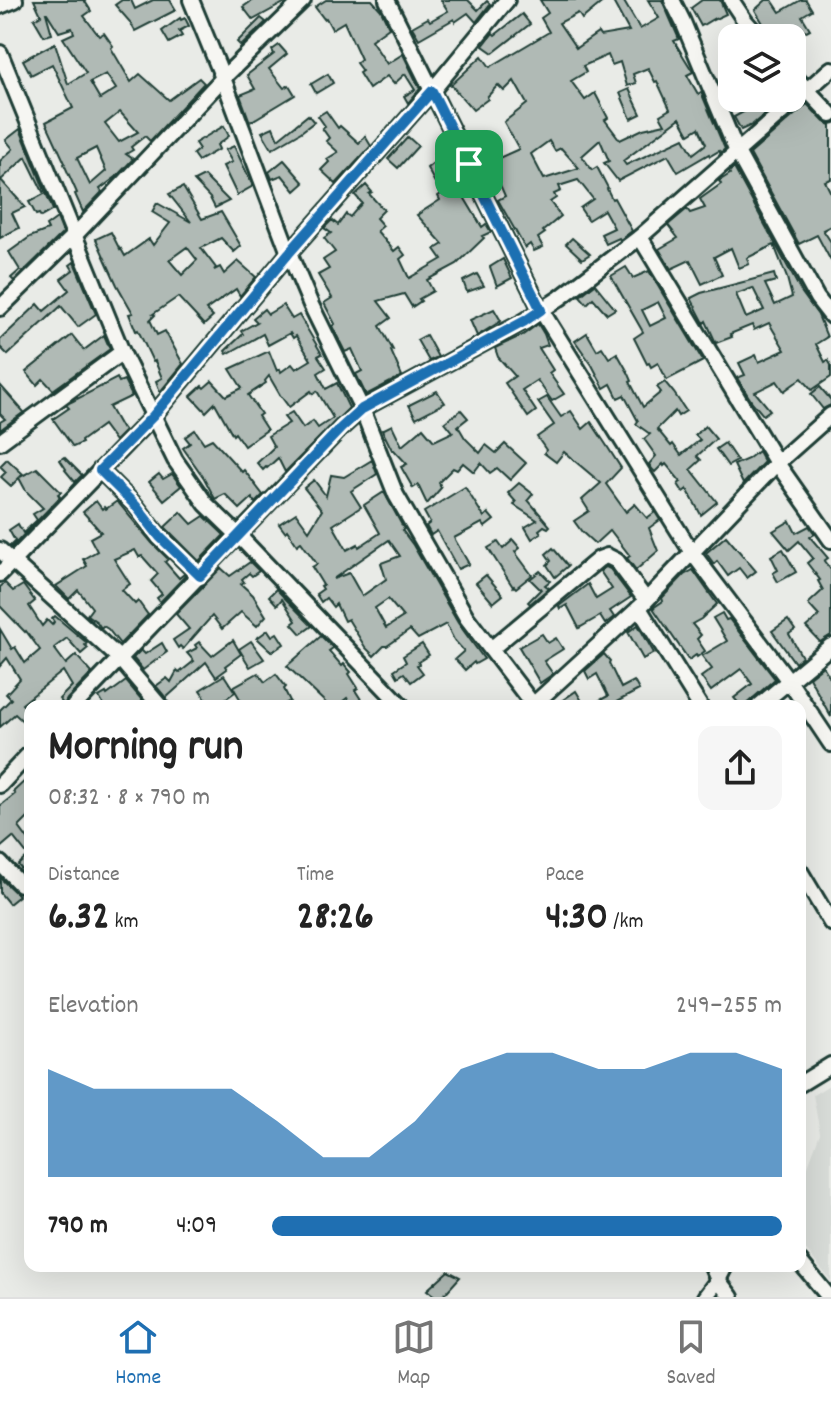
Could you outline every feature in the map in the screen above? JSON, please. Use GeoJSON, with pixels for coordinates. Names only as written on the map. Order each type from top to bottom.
{"type":"FeatureCollection","features":[{"type":"Feature","properties":{"kind":"street"},"geometry":{"type":"LineString","coordinates":[[0,6],[15,0]]}},
{"type":"Feature","properties":{"kind":"street"},"geometry":{"type":"LineString","coordinates":[[191,0],[289,253],[362,409],[396,495],[467,618],[529,700]]}},
{"type":"Feature","properties":{"kind":"street"},"geometry":{"type":"LineString","coordinates":[[1,306],[75,235],[223,78],[303,0]]}},
{"type":"Feature","properties":{"kind":"street"},"geometry":{"type":"LineString","coordinates":[[387,0],[541,310],[691,551],[802,700]]}},
{"type":"Feature","properties":{"kind":"street"},"geometry":{"type":"LineString","coordinates":[[0,574],[5,556],[100,470],[153,416],[507,0]]}},
{"type":"Feature","properties":{"kind":"street"},"geometry":{"type":"LineString","coordinates":[[672,0],[737,152],[817,298],[831,316]]}},
{"type":"Feature","properties":{"kind":"street"},"geometry":{"type":"LineString","coordinates":[[731,0],[748,24]]}},
{"type":"Feature","properties":{"kind":"street"},"geometry":{"type":"LineString","coordinates":[[0,53],[122,352],[189,483],[396,700]]}},
{"type":"Feature","properties":{"kind":"street"},"geometry":{"type":"LineString","coordinates":[[831,69],[806,90],[831,115]]}},
{"type":"Feature","properties":{"kind":"street"},"geometry":{"type":"LineString","coordinates":[[80,700],[362,409],[541,310],[640,237],[782,112]]}},
{"type":"Feature","properties":{"kind":"street"},"geometry":{"type":"LineString","coordinates":[[640,237],[777,463],[831,540]]}},
{"type":"Feature","properties":{"kind":"street"},"geometry":{"type":"LineString","coordinates":[[0,442],[122,352]]}},
{"type":"Feature","properties":{"kind":"street"},"geometry":{"type":"LineString","coordinates":[[539,700],[642,604],[777,463],[831,415]]}},
{"type":"Feature","properties":{"kind":"street"},"geometry":{"type":"LineString","coordinates":[[100,470],[200,576]]}},
{"type":"Feature","properties":{"kind":"street"},"geometry":{"type":"LineString","coordinates":[[5,556],[119,658],[155,700]]}},
{"type":"Feature","properties":{"kind":"street"},"geometry":{"type":"LineString","coordinates":[[491,649],[599,559],[607,556],[617,561],[697,700]]}},
{"type":"Feature","properties":{"kind":"street"},"geometry":{"type":"LineString","coordinates":[[766,700],[831,646]]}},
{"type":"Feature","properties":{"kind":"street"},"geometry":{"type":"LineString","coordinates":[[806,706],[831,744]]}},
{"type":"Feature","properties":{"kind":"street"},"geometry":{"type":"LineString","coordinates":[[0,785],[24,759]]}},
{"type":"Feature","properties":{"kind":"street"},"geometry":{"type":"LineString","coordinates":[[0,863],[20,884]]}},
{"type":"Feature","properties":{"kind":"street"},"geometry":{"type":"LineString","coordinates":[[806,881],[831,923]]}},
{"type":"Feature","properties":{"kind":"street"},"geometry":{"type":"LineString","coordinates":[[806,1078],[831,1065]]}},
{"type":"Feature","properties":{"kind":"street"},"geometry":{"type":"LineString","coordinates":[[806,1269],[829,1297]]}},
{"type":"Feature","properties":{"kind":"street"},"geometry":{"type":"LineString","coordinates":[[705,1297],[718,1272]]}},
{"type":"Feature","properties":{"kind":"street"},"geometry":{"type":"LineString","coordinates":[[718,1272],[731,1297]]}},
{"type":"Feature","properties":{"kind":"shaded area"},"geometry":{"type":"Polygon","coordinates":[[[831,1084],[831,1281],[806,1250],[806,1172],[820,1133],[813,1095],[831,1084]]]}},
{"type":"Feature","properties":{"kind":"building"},"geometry":{"type":"Polygon","coordinates":[[[34,0],[84,0],[91,11],[84,16],[99,36],[104,33],[131,82],[140,74],[169,100],[199,78],[204,83],[150,141],[145,136],[131,147],[133,150],[126,154],[133,159],[100,189],[102,192],[83,212],[46,122],[73,108],[52,64],[31,75],[23,60],[55,43],[68,84],[86,73],[63,38],[74,33],[72,28],[59,32],[46,13],[52,34],[44,36],[34,19],[41,15],[34,0]],[[106,74],[90,82],[100,99],[116,89],[106,74]],[[120,112],[105,124],[119,142],[138,132],[120,112]],[[96,148],[77,158],[90,185],[106,171],[96,148]]]}},
{"type":"Feature","properties":{"kind":"building"},"geometry":{"type":"Polygon","coordinates":[[[122,0],[131,0],[135,9],[153,0],[170,0],[176,10],[135,31],[115,5],[122,0]]]}},
{"type":"Feature","properties":{"kind":"building"},"geometry":{"type":"Polygon","coordinates":[[[253,0],[289,0],[253,20],[243,7],[253,0]]]}},
{"type":"Feature","properties":{"kind":"building"},"geometry":{"type":"Polygon","coordinates":[[[326,0],[372,0],[381,10],[389,27],[371,40],[387,64],[403,54],[420,89],[408,103],[404,96],[415,90],[405,74],[394,84],[387,76],[369,89],[359,73],[362,71],[356,63],[361,59],[344,22],[332,29],[315,7],[326,0]]]}},
{"type":"Feature","properties":{"kind":"building"},"geometry":{"type":"Polygon","coordinates":[[[441,0],[468,0],[478,10],[487,1],[490,4],[476,22],[468,13],[419,39],[412,27],[448,11],[441,0]]]}},
{"type":"Feature","properties":{"kind":"building"},"geometry":{"type":"Polygon","coordinates":[[[540,0],[605,0],[582,19],[578,13],[559,23],[576,48],[598,33],[600,36],[629,31],[612,0],[623,0],[640,29],[659,18],[648,0],[662,0],[679,39],[674,41],[693,72],[687,75],[698,94],[701,92],[725,149],[709,154],[678,172],[668,155],[618,181],[604,163],[609,161],[600,140],[582,156],[592,170],[597,167],[632,231],[620,240],[606,244],[601,234],[614,228],[604,210],[588,220],[580,208],[593,199],[578,180],[559,186],[561,191],[554,194],[556,198],[550,202],[561,216],[543,231],[545,233],[538,238],[543,247],[534,251],[530,244],[525,248],[498,200],[505,196],[490,162],[519,149],[504,122],[527,104],[514,81],[504,91],[498,85],[488,99],[473,110],[451,85],[482,56],[490,67],[549,32],[541,18],[548,13],[540,0]],[[608,55],[583,66],[586,72],[571,81],[585,100],[595,93],[608,118],[605,120],[620,140],[643,129],[665,124],[660,115],[670,109],[648,68],[633,74],[636,83],[627,86],[620,62],[612,65],[608,55]],[[680,118],[623,161],[626,165],[684,138],[693,154],[706,144],[699,128],[689,134],[680,118]],[[549,141],[531,154],[544,179],[579,168],[561,148],[555,151],[549,141]]]}},
{"type":"Feature","properties":{"kind":"building"},"geometry":{"type":"Polygon","coordinates":[[[702,0],[720,0],[726,14],[701,26],[691,8],[702,0]]]}},
{"type":"Feature","properties":{"kind":"building"},"geometry":{"type":"Polygon","coordinates":[[[766,0],[772,0],[780,12],[806,0],[812,10],[802,16],[810,29],[806,31],[806,24],[763,24],[755,10],[766,0]]]}},
{"type":"Feature","properties":{"kind":"building"},"geometry":{"type":"Polygon","coordinates":[[[522,14],[530,24],[493,53],[483,46],[493,33],[495,35],[522,14]]]}},
{"type":"Feature","properties":{"kind":"building"},"geometry":{"type":"Polygon","coordinates":[[[180,18],[185,18],[189,26],[179,31],[182,36],[169,43],[162,31],[180,18]]]}},
{"type":"Feature","properties":{"kind":"building"},"geometry":{"type":"Polygon","coordinates":[[[261,18],[266,22],[241,46],[237,42],[261,18]]]}},
{"type":"Feature","properties":{"kind":"building"},"geometry":{"type":"Polygon","coordinates":[[[279,45],[287,54],[269,69],[284,88],[289,85],[295,95],[250,122],[240,95],[255,89],[247,75],[274,54],[272,50],[279,45]]]}},
{"type":"Feature","properties":{"kind":"building"},"geometry":{"type":"Polygon","coordinates":[[[328,74],[333,83],[316,93],[311,84],[328,74]]]}},
{"type":"Feature","properties":{"kind":"building"},"geometry":{"type":"Polygon","coordinates":[[[629,89],[641,114],[631,119],[620,93],[629,89]]]}},
{"type":"Feature","properties":{"kind":"building"},"geometry":{"type":"Polygon","coordinates":[[[806,105],[831,125],[831,179],[825,181],[831,193],[831,226],[823,230],[831,242],[831,261],[817,235],[799,244],[750,154],[798,112],[806,112],[806,105]]]}},
{"type":"Feature","properties":{"kind":"building"},"geometry":{"type":"Polygon","coordinates":[[[326,111],[338,128],[340,126],[359,143],[365,136],[371,146],[336,184],[321,170],[329,162],[327,159],[338,152],[326,141],[329,138],[318,116],[326,111]]]}},
{"type":"Feature","properties":{"kind":"building"},"geometry":{"type":"Polygon","coordinates":[[[743,112],[767,112],[741,130],[734,117],[743,112]]]}},
{"type":"Feature","properties":{"kind":"building"},"geometry":{"type":"Polygon","coordinates":[[[308,115],[314,122],[272,149],[262,132],[273,127],[278,139],[308,115]]]}},
{"type":"Feature","properties":{"kind":"building"},"geometry":{"type":"Polygon","coordinates":[[[224,126],[229,136],[217,145],[219,149],[198,161],[193,154],[199,149],[195,143],[224,126]]]}},
{"type":"Feature","properties":{"kind":"building"},"geometry":{"type":"Polygon","coordinates":[[[20,129],[45,191],[26,157],[1,180],[25,207],[12,213],[19,228],[0,238],[0,161],[13,149],[6,140],[20,129]]]}},
{"type":"Feature","properties":{"kind":"building"},"geometry":{"type":"Polygon","coordinates":[[[408,137],[418,146],[398,168],[388,159],[408,137]]]}},
{"type":"Feature","properties":{"kind":"building"},"geometry":{"type":"Polygon","coordinates":[[[234,146],[253,186],[237,195],[223,166],[232,162],[225,150],[234,146]]]}},
{"type":"Feature","properties":{"kind":"building"},"geometry":{"type":"Polygon","coordinates":[[[450,149],[471,192],[464,197],[482,227],[486,224],[491,232],[482,236],[484,238],[457,264],[427,280],[433,291],[412,307],[404,294],[378,301],[391,318],[380,326],[402,376],[366,395],[356,374],[362,371],[352,349],[345,352],[324,303],[332,298],[318,275],[329,269],[323,260],[335,252],[324,238],[331,233],[324,228],[332,220],[338,225],[346,214],[350,217],[362,203],[355,195],[366,185],[372,192],[369,194],[384,210],[376,218],[383,226],[377,231],[394,251],[399,247],[405,255],[400,259],[409,278],[442,259],[435,249],[443,244],[417,215],[440,200],[438,196],[441,194],[427,168],[437,160],[434,154],[450,149]]]}},
{"type":"Feature","properties":{"kind":"building"},"geometry":{"type":"Polygon","coordinates":[[[284,160],[304,183],[295,191],[282,175],[272,179],[269,172],[284,160]]]}},
{"type":"Feature","properties":{"kind":"building"},"geometry":{"type":"Polygon","coordinates":[[[734,168],[802,293],[818,315],[827,337],[816,344],[825,362],[828,360],[831,365],[831,377],[812,390],[802,378],[784,391],[777,381],[755,392],[770,410],[763,415],[737,378],[745,375],[739,363],[756,355],[759,362],[785,350],[769,323],[754,330],[752,325],[716,343],[691,298],[774,274],[776,281],[765,284],[775,305],[792,297],[774,245],[747,258],[749,264],[739,268],[731,248],[714,257],[722,275],[702,284],[690,260],[671,269],[659,249],[678,238],[668,225],[687,209],[690,213],[705,208],[700,199],[721,184],[719,181],[734,168]],[[753,288],[736,294],[746,318],[764,310],[753,288]]]}},
{"type":"Feature","properties":{"kind":"building"},"geometry":{"type":"Polygon","coordinates":[[[204,176],[229,201],[215,208],[194,181],[204,176]]]}},
{"type":"Feature","properties":{"kind":"building"},"geometry":{"type":"Polygon","coordinates":[[[183,187],[202,219],[221,212],[241,246],[234,252],[221,238],[201,248],[216,268],[214,270],[220,267],[224,274],[238,261],[256,277],[240,296],[236,289],[206,310],[213,317],[204,325],[178,297],[153,314],[150,320],[157,335],[165,331],[183,364],[160,392],[156,381],[162,378],[155,361],[136,331],[129,314],[133,313],[96,239],[111,232],[125,256],[149,239],[153,245],[170,223],[152,212],[157,203],[191,222],[169,194],[183,187]],[[187,247],[169,260],[182,275],[197,260],[187,247]]]}},
{"type":"Feature","properties":{"kind":"building"},"geometry":{"type":"Polygon","coordinates":[[[46,193],[53,210],[41,217],[36,215],[29,202],[46,193]]]}},
{"type":"Feature","properties":{"kind":"building"},"geometry":{"type":"Polygon","coordinates":[[[57,218],[63,233],[14,281],[11,278],[20,270],[9,252],[30,237],[48,230],[46,226],[57,218]]]}},
{"type":"Feature","properties":{"kind":"building"},"geometry":{"type":"Polygon","coordinates":[[[572,238],[590,254],[582,259],[566,244],[572,238]]]}},
{"type":"Feature","properties":{"kind":"building"},"geometry":{"type":"Polygon","coordinates":[[[503,259],[512,278],[497,286],[490,267],[503,259]]]}},
{"type":"Feature","properties":{"kind":"building"},"geometry":{"type":"Polygon","coordinates":[[[74,262],[96,314],[78,327],[61,306],[8,355],[0,347],[0,340],[38,304],[44,311],[69,290],[61,279],[73,270],[70,265],[74,262]]]}},
{"type":"Feature","properties":{"kind":"building"},"geometry":{"type":"Polygon","coordinates":[[[626,267],[633,278],[649,271],[703,361],[667,380],[658,363],[651,367],[647,364],[634,338],[643,332],[611,276],[626,267]],[[658,302],[642,310],[650,326],[666,318],[658,302]]]}},
{"type":"Feature","properties":{"kind":"building"},"geometry":{"type":"Polygon","coordinates":[[[477,274],[484,286],[467,292],[463,281],[477,274]]]}},
{"type":"Feature","properties":{"kind":"building"},"geometry":{"type":"Polygon","coordinates":[[[595,284],[615,309],[607,314],[593,298],[587,304],[580,296],[595,284]]]}},
{"type":"Feature","properties":{"kind":"building"},"geometry":{"type":"Polygon","coordinates":[[[283,305],[292,319],[299,315],[322,354],[318,356],[326,368],[318,373],[326,389],[337,383],[349,408],[285,472],[278,458],[263,470],[257,463],[274,447],[268,436],[289,423],[284,417],[292,412],[303,428],[313,421],[318,428],[333,418],[317,391],[313,394],[311,391],[289,407],[269,376],[266,383],[248,395],[267,430],[244,446],[235,433],[233,435],[215,403],[206,412],[191,396],[212,381],[226,396],[242,388],[230,369],[269,351],[277,371],[280,369],[281,372],[292,364],[296,369],[311,360],[296,336],[293,338],[290,333],[268,345],[263,334],[227,354],[225,351],[243,334],[241,331],[257,322],[253,318],[264,309],[268,314],[283,305]]]}},
{"type":"Feature","properties":{"kind":"building"},"geometry":{"type":"Polygon","coordinates":[[[494,309],[501,321],[477,336],[470,320],[494,309]]]}},
{"type":"Feature","properties":{"kind":"building"},"geometry":{"type":"Polygon","coordinates":[[[538,324],[548,345],[539,348],[553,370],[549,373],[564,394],[552,401],[537,380],[522,390],[536,411],[528,417],[505,383],[515,376],[498,357],[495,348],[538,324]]]}},
{"type":"Feature","properties":{"kind":"building"},"geometry":{"type":"Polygon","coordinates":[[[587,333],[597,350],[602,347],[609,358],[617,353],[643,407],[661,392],[657,387],[665,382],[674,393],[686,411],[678,416],[675,411],[657,429],[681,455],[700,440],[695,435],[705,426],[716,439],[697,456],[701,460],[691,469],[717,502],[701,515],[687,489],[683,492],[678,484],[681,482],[666,464],[655,472],[652,469],[649,464],[656,456],[644,439],[650,434],[636,424],[638,421],[624,395],[618,398],[611,384],[604,388],[575,341],[587,333]]]}},
{"type":"Feature","properties":{"kind":"building"},"geometry":{"type":"Polygon","coordinates":[[[72,335],[84,350],[104,335],[110,349],[53,390],[43,379],[37,385],[26,372],[72,335]]]}},
{"type":"Feature","properties":{"kind":"building"},"geometry":{"type":"Polygon","coordinates":[[[426,335],[438,357],[429,361],[417,340],[426,335]]]}},
{"type":"Feature","properties":{"kind":"building"},"geometry":{"type":"Polygon","coordinates":[[[117,378],[119,382],[124,380],[132,396],[109,407],[125,431],[115,441],[103,425],[73,447],[53,419],[69,408],[66,405],[117,378]]]}},
{"type":"Feature","properties":{"kind":"building"},"geometry":{"type":"Polygon","coordinates":[[[0,385],[24,412],[0,430],[0,422],[5,419],[0,414],[0,385]]]}},
{"type":"Feature","properties":{"kind":"building"},"geometry":{"type":"Polygon","coordinates":[[[820,387],[831,400],[831,405],[823,409],[811,394],[820,387]]]}},
{"type":"Feature","properties":{"kind":"building"},"geometry":{"type":"Polygon","coordinates":[[[437,391],[445,403],[416,418],[409,405],[437,391]]]}},
{"type":"Feature","properties":{"kind":"building"},"geometry":{"type":"Polygon","coordinates":[[[547,397],[561,417],[571,411],[583,429],[591,422],[621,468],[606,484],[626,512],[635,504],[647,518],[655,512],[660,520],[649,528],[658,551],[636,570],[627,558],[630,556],[610,530],[595,544],[574,521],[589,511],[582,500],[601,483],[564,452],[556,462],[544,453],[546,450],[537,437],[554,425],[538,402],[547,397]]]}},
{"type":"Feature","properties":{"kind":"building"},"geometry":{"type":"Polygon","coordinates":[[[461,410],[468,418],[458,426],[480,453],[486,445],[496,453],[505,444],[526,463],[510,480],[497,468],[490,473],[481,463],[474,472],[463,463],[439,482],[441,488],[427,504],[418,485],[413,488],[401,467],[407,464],[392,450],[382,430],[392,425],[402,446],[423,428],[434,441],[453,432],[445,422],[461,410]]]}},
{"type":"Feature","properties":{"kind":"building"},"geometry":{"type":"Polygon","coordinates":[[[195,430],[204,443],[212,439],[242,472],[244,470],[263,495],[255,503],[252,498],[240,509],[225,494],[215,499],[183,448],[190,443],[185,437],[195,430]]]}},
{"type":"Feature","properties":{"kind":"building"},"geometry":{"type":"Polygon","coordinates":[[[725,443],[737,461],[728,466],[716,449],[725,443]]]}},
{"type":"Feature","properties":{"kind":"building"},"geometry":{"type":"Polygon","coordinates":[[[758,451],[764,462],[743,484],[734,465],[758,451]]]}},
{"type":"Feature","properties":{"kind":"building"},"geometry":{"type":"Polygon","coordinates":[[[64,457],[82,475],[75,482],[60,460],[64,457]]]}},
{"type":"Feature","properties":{"kind":"building"},"geometry":{"type":"Polygon","coordinates":[[[7,459],[23,474],[20,477],[37,468],[61,492],[58,494],[60,497],[12,547],[15,541],[9,530],[18,524],[23,533],[37,520],[33,514],[43,508],[26,491],[19,478],[11,486],[1,477],[6,472],[0,466],[7,459]]]}},
{"type":"Feature","properties":{"kind":"building"},"geometry":{"type":"Polygon","coordinates":[[[372,460],[377,474],[351,491],[361,507],[333,525],[347,550],[358,544],[359,547],[380,533],[364,505],[384,492],[402,530],[458,623],[484,659],[474,662],[465,670],[455,659],[464,651],[446,624],[418,639],[410,630],[374,656],[348,619],[344,621],[336,604],[333,607],[326,598],[321,602],[316,594],[323,589],[323,585],[312,567],[317,564],[301,542],[297,545],[279,524],[296,513],[309,531],[322,510],[304,488],[314,480],[326,496],[331,475],[344,477],[372,460]],[[389,540],[333,579],[349,573],[362,596],[386,579],[381,563],[400,556],[389,540]],[[388,599],[375,608],[386,628],[403,617],[388,599]]]}},
{"type":"Feature","properties":{"kind":"building"},"geometry":{"type":"Polygon","coordinates":[[[159,474],[163,479],[172,474],[181,486],[164,500],[149,482],[159,474]]]}},
{"type":"Feature","properties":{"kind":"building"},"geometry":{"type":"Polygon","coordinates":[[[519,483],[533,494],[528,500],[550,526],[544,526],[539,530],[541,533],[532,539],[525,527],[537,520],[514,505],[516,502],[508,493],[519,483]]]}},
{"type":"Feature","properties":{"kind":"building"},"geometry":{"type":"Polygon","coordinates":[[[465,487],[484,517],[488,513],[494,520],[485,527],[482,523],[454,538],[469,564],[458,569],[437,531],[431,535],[426,526],[430,523],[424,512],[465,487]]]}},
{"type":"Feature","properties":{"kind":"building"},"geometry":{"type":"Polygon","coordinates":[[[96,501],[102,509],[106,509],[117,501],[168,559],[165,562],[179,578],[185,576],[160,602],[157,598],[162,594],[151,581],[158,574],[142,556],[139,557],[135,550],[114,559],[130,584],[122,590],[135,604],[138,601],[148,615],[120,644],[108,629],[101,628],[87,615],[92,608],[78,590],[69,599],[56,586],[87,566],[83,559],[97,551],[90,538],[101,532],[83,512],[96,501]]]}},
{"type":"Feature","properties":{"kind":"building"},"geometry":{"type":"Polygon","coordinates":[[[181,512],[192,524],[204,516],[224,535],[199,561],[165,527],[181,512]]]}},
{"type":"Feature","properties":{"kind":"building"},"geometry":{"type":"Polygon","coordinates":[[[790,521],[796,533],[809,526],[815,534],[810,537],[828,558],[824,561],[831,570],[831,635],[820,642],[806,627],[819,616],[808,604],[823,590],[820,580],[807,563],[813,558],[799,541],[789,550],[773,531],[790,521]]]}},
{"type":"Feature","properties":{"kind":"building"},"geometry":{"type":"Polygon","coordinates":[[[726,536],[756,571],[747,578],[739,568],[728,576],[717,561],[714,564],[706,553],[726,536]]]}},
{"type":"Feature","properties":{"kind":"building"},"geometry":{"type":"Polygon","coordinates":[[[513,540],[520,548],[515,552],[532,575],[516,588],[488,548],[498,542],[503,549],[513,540]]]}},
{"type":"Feature","properties":{"kind":"building"},"geometry":{"type":"Polygon","coordinates":[[[553,548],[568,566],[555,577],[547,565],[551,561],[546,554],[553,548]]]}},
{"type":"Feature","properties":{"kind":"building"},"geometry":{"type":"Polygon","coordinates":[[[783,549],[796,572],[778,582],[773,573],[778,570],[771,556],[783,549]]]}},
{"type":"Feature","properties":{"kind":"building"},"geometry":{"type":"Polygon","coordinates":[[[250,562],[259,571],[252,576],[249,573],[241,584],[253,595],[266,616],[257,626],[241,612],[222,629],[212,616],[183,649],[178,648],[173,640],[189,629],[176,614],[221,568],[230,576],[250,562]]]}},
{"type":"Feature","properties":{"kind":"building"},"geometry":{"type":"Polygon","coordinates":[[[606,567],[631,597],[610,611],[614,617],[605,624],[600,616],[579,628],[567,605],[560,609],[559,606],[588,584],[596,599],[612,589],[600,571],[606,567]]]}},
{"type":"Feature","properties":{"kind":"building"},"geometry":{"type":"Polygon","coordinates":[[[693,570],[717,604],[692,624],[701,635],[697,639],[705,651],[689,660],[653,608],[663,601],[662,598],[684,575],[693,570]]]}},
{"type":"Feature","properties":{"kind":"building"},"geometry":{"type":"Polygon","coordinates":[[[540,571],[550,581],[545,585],[549,588],[530,604],[528,602],[542,588],[530,579],[540,571]]]}},
{"type":"Feature","properties":{"kind":"building"},"geometry":{"type":"Polygon","coordinates":[[[486,575],[503,595],[493,603],[476,583],[486,575]]]}},
{"type":"Feature","properties":{"kind":"building"},"geometry":{"type":"Polygon","coordinates":[[[5,583],[13,591],[23,585],[35,601],[29,606],[42,626],[47,620],[52,625],[55,616],[87,643],[88,648],[81,654],[67,638],[54,648],[66,664],[76,655],[92,673],[66,700],[60,700],[72,686],[63,671],[24,700],[24,722],[15,714],[0,727],[0,710],[11,699],[6,694],[20,679],[7,658],[0,666],[0,629],[25,663],[40,650],[26,631],[0,606],[0,587],[5,583]]]}},
{"type":"Feature","properties":{"kind":"building"},"geometry":{"type":"Polygon","coordinates":[[[276,589],[312,626],[301,634],[292,624],[296,621],[282,599],[277,605],[269,596],[276,589]]]}},
{"type":"Feature","properties":{"kind":"building"},"geometry":{"type":"Polygon","coordinates":[[[722,613],[726,620],[729,619],[775,679],[751,700],[734,698],[752,684],[741,669],[711,691],[701,677],[712,669],[702,656],[727,641],[713,618],[722,613]]]}},
{"type":"Feature","properties":{"kind":"building"},"geometry":{"type":"Polygon","coordinates":[[[788,620],[795,630],[789,634],[802,657],[795,663],[772,631],[788,620]]]}},
{"type":"Feature","properties":{"kind":"building"},"geometry":{"type":"Polygon","coordinates":[[[638,625],[654,653],[643,659],[628,632],[638,625]]]}},
{"type":"Feature","properties":{"kind":"building"},"geometry":{"type":"Polygon","coordinates":[[[268,630],[272,636],[277,633],[284,644],[272,652],[257,638],[268,630]]]}},
{"type":"Feature","properties":{"kind":"building"},"geometry":{"type":"Polygon","coordinates":[[[542,634],[548,643],[556,638],[563,649],[544,661],[553,674],[540,683],[519,647],[542,634]]]}},
{"type":"Feature","properties":{"kind":"building"},"geometry":{"type":"Polygon","coordinates":[[[321,636],[333,648],[329,651],[351,672],[349,674],[361,700],[323,700],[287,666],[321,636]]]}},
{"type":"Feature","properties":{"kind":"building"},"geometry":{"type":"Polygon","coordinates":[[[233,640],[241,654],[216,677],[206,662],[166,698],[156,686],[167,678],[171,682],[177,671],[179,673],[194,661],[187,653],[197,648],[195,645],[199,642],[212,656],[233,640]]]}},
{"type":"Feature","properties":{"kind":"building"},"geometry":{"type":"Polygon","coordinates":[[[251,641],[264,659],[250,667],[239,649],[251,641]]]}},
{"type":"Feature","properties":{"kind":"building"},"geometry":{"type":"Polygon","coordinates":[[[162,643],[167,652],[143,670],[133,658],[141,650],[145,654],[162,643]]]}},
{"type":"Feature","properties":{"kind":"building"},"geometry":{"type":"Polygon","coordinates":[[[422,644],[429,655],[417,665],[423,673],[411,682],[404,673],[398,677],[394,670],[406,662],[403,656],[422,644]]]}},
{"type":"Feature","properties":{"kind":"building"},"geometry":{"type":"Polygon","coordinates":[[[604,654],[621,688],[634,681],[639,690],[620,700],[600,700],[608,696],[597,674],[589,679],[585,671],[604,654]]]}},
{"type":"Feature","properties":{"kind":"building"},"geometry":{"type":"Polygon","coordinates":[[[823,666],[831,679],[831,717],[809,677],[823,666]]]}},
{"type":"Feature","properties":{"kind":"building"},"geometry":{"type":"Polygon","coordinates":[[[258,673],[265,682],[276,674],[286,687],[284,689],[290,700],[241,700],[233,687],[258,673]]]}},
{"type":"Feature","properties":{"kind":"building"},"geometry":{"type":"Polygon","coordinates":[[[224,675],[235,692],[224,700],[207,700],[200,690],[224,675]]]}},
{"type":"Feature","properties":{"kind":"building"},"geometry":{"type":"Polygon","coordinates":[[[126,681],[142,700],[101,700],[99,697],[126,681]]]}},
{"type":"Feature","properties":{"kind":"building"},"geometry":{"type":"Polygon","coordinates":[[[576,691],[581,700],[563,700],[576,691]]]}},
{"type":"Feature","properties":{"kind":"building"},"geometry":{"type":"Polygon","coordinates":[[[24,782],[24,822],[19,827],[24,834],[24,851],[13,837],[0,848],[0,806],[15,794],[13,792],[24,782]]]}},
{"type":"Feature","properties":{"kind":"building"},"geometry":{"type":"Polygon","coordinates":[[[0,878],[19,896],[9,904],[0,893],[0,878]]]}},
{"type":"Feature","properties":{"kind":"building"},"geometry":{"type":"Polygon","coordinates":[[[447,1272],[460,1277],[442,1297],[436,1297],[427,1290],[447,1272]]]}},
{"type":"Feature","properties":{"kind":"route"},"geometry":{"type":"LineString","coordinates":[[432,91],[469,164],[541,310],[362,409],[200,576],[100,470],[153,416],[289,253],[432,91]]}}]}
